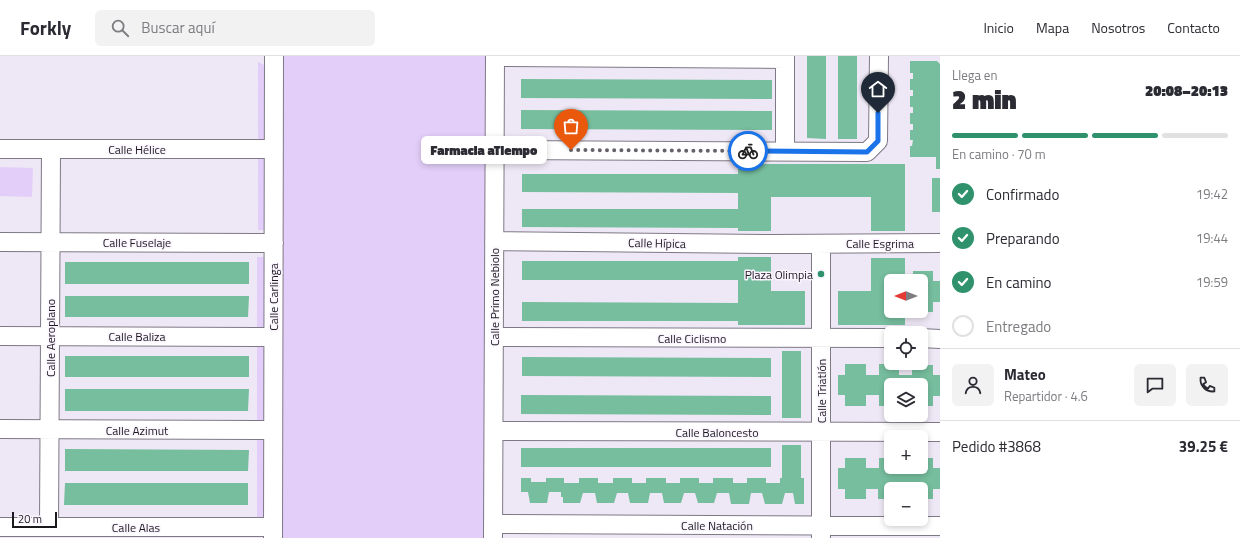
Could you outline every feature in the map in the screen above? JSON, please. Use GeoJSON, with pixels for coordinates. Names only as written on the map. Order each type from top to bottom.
{"type":"FeatureCollection","features":[{"type":"Feature","properties":{"kind":"street","name":"Calle Carlinga"},"geometry":{"type":"LineString","coordinates":[[273,533],[274,56]]}},
{"type":"Feature","properties":{"kind":"street"},"geometry":{"type":"LineString","coordinates":[[494,150],[867,152],[878,141],[879,56]]}},
{"type":"Feature","properties":{"kind":"street"},"geometry":{"type":"LineString","coordinates":[[495,57],[785,58],[785,151]]}},
{"type":"Feature","properties":{"kind":"street","name":"Calle Primo Nebiolo"},"geometry":{"type":"LineString","coordinates":[[493,531],[495,57]]}},
{"type":"Feature","properties":{"kind":"street","name":"Calle Hélice"},"geometry":{"type":"LineString","coordinates":[[0,149],[274,149]]}},
{"type":"Feature","properties":{"kind":"street","name":"Calle Aeroplano"},"geometry":{"type":"LineString","coordinates":[[49,527],[51,149]]}},
{"type":"Feature","properties":{"kind":"street","name":"Calle Hípica"},"geometry":{"type":"LineString","coordinates":[[494,241],[821,244]]}},
{"type":"Feature","properties":{"kind":"street","name":"Calle Fuselaje"},"geometry":{"type":"LineString","coordinates":[[0,242],[274,243]]}},
{"type":"Feature","properties":{"kind":"street","name":"Calle Esgrima"},"geometry":{"type":"LineString","coordinates":[[821,244],[940,243]]}},
{"type":"Feature","properties":{"kind":"street","name":"Calle Triatlón"},"geometry":{"type":"LineString","coordinates":[[821,244],[821,532]]}},
{"type":"Feature","properties":{"kind":"street","name":"Calle Baliza"},"geometry":{"type":"LineString","coordinates":[[0,336],[273,337]]}},
{"type":"Feature","properties":{"kind":"street","name":"Calle Ciclismo"},"geometry":{"type":"LineString","coordinates":[[494,337],[884,338]]}},
{"type":"Feature","properties":{"kind":"street"},"geometry":{"type":"LineString","coordinates":[[928,338],[940,338]]}},
{"type":"Feature","properties":{"kind":"street","name":"Calle Azimut"},"geometry":{"type":"LineString","coordinates":[[0,429],[273,430]]}},
{"type":"Feature","properties":{"kind":"street","name":"Calle Baloncesto"},"geometry":{"type":"LineString","coordinates":[[494,431],[940,432]]}},
{"type":"Feature","properties":{"kind":"street","name":"Calle Natación"},"geometry":{"type":"LineString","coordinates":[[493,531],[821,532],[940,526]]}},
{"type":"Feature","properties":{"kind":"street","name":"Calle Alas"},"geometry":{"type":"LineString","coordinates":[[0,527],[273,533]]}},
{"type":"Feature","properties":{"kind":"shaded area"},"geometry":{"type":"Polygon","coordinates":[[[282,56],[487,56],[486,538],[281,538],[282,56]]]}},
{"type":"Feature","properties":{"kind":"shaded area"},"geometry":{"type":"Polygon","coordinates":[[[258,62],[266,66],[266,138],[263,142],[258,143],[258,62]]]}},
{"type":"Feature","properties":{"kind":"shaded area"},"geometry":{"type":"Polygon","coordinates":[[[258,156],[263,157],[266,161],[266,230],[258,230],[258,156]]]}},
{"type":"Feature","properties":{"kind":"shaded area"},"geometry":{"type":"Polygon","coordinates":[[[0,167],[33,168],[32,197],[0,196],[0,167]]]}},
{"type":"Feature","properties":{"kind":"shaded area"},"geometry":{"type":"Polygon","coordinates":[[[257,257],[266,257],[266,326],[262,330],[257,330],[257,257]]]}},
{"type":"Feature","properties":{"kind":"shaded area"},"geometry":{"type":"Polygon","coordinates":[[[257,344],[262,344],[266,348],[266,417],[263,422],[257,424],[257,344]]]}},
{"type":"Feature","properties":{"kind":"shaded area"},"geometry":{"type":"Polygon","coordinates":[[[257,437],[261,438],[265,442],[265,514],[257,521],[257,437]]]}},
{"type":"Feature","properties":{"kind":"building"},"geometry":{"type":"Polygon","coordinates":[[[807,56],[826,56],[826,139],[807,138],[807,56]]]}},
{"type":"Feature","properties":{"kind":"building"},"geometry":{"type":"Polygon","coordinates":[[[838,56],[857,56],[857,139],[838,139],[838,56]]]}},
{"type":"Feature","properties":{"kind":"building"},"geometry":{"type":"Polygon","coordinates":[[[910,61],[937,61],[940,64],[940,169],[936,169],[936,157],[910,157],[910,146],[912,146],[913,140],[910,140],[910,130],[913,130],[913,124],[910,124],[910,113],[913,113],[913,107],[910,107],[910,96],[913,96],[913,90],[910,90],[910,79],[913,79],[913,73],[910,73],[910,61]]]}},
{"type":"Feature","properties":{"kind":"building"},"geometry":{"type":"Polygon","coordinates":[[[521,79],[772,80],[772,99],[521,98],[521,79]]]}},
{"type":"Feature","properties":{"kind":"building"},"geometry":{"type":"Polygon","coordinates":[[[521,110],[772,111],[772,130],[521,129],[521,110]]]}},
{"type":"Feature","properties":{"kind":"building"},"geometry":{"type":"Polygon","coordinates":[[[738,164],[905,164],[905,231],[871,231],[871,197],[771,197],[771,231],[738,231],[738,228],[522,227],[522,209],[738,209],[738,193],[522,192],[522,174],[738,174],[738,164]]]}},
{"type":"Feature","properties":{"kind":"building"},"geometry":{"type":"Polygon","coordinates":[[[932,178],[940,178],[940,212],[932,212],[932,178]]]}},
{"type":"Feature","properties":{"kind":"building"},"geometry":{"type":"Polygon","coordinates":[[[738,257],[771,257],[771,291],[805,291],[805,325],[738,325],[738,321],[522,321],[522,302],[738,303],[738,280],[522,280],[522,261],[738,261],[738,257]]]}},
{"type":"Feature","properties":{"kind":"building"},"geometry":{"type":"Polygon","coordinates":[[[871,258],[905,258],[905,274],[884,274],[884,318],[905,318],[905,325],[838,325],[838,291],[871,291],[871,258]]]}},
{"type":"Feature","properties":{"kind":"building"},"geometry":{"type":"Polygon","coordinates":[[[65,262],[249,262],[249,284],[65,284],[65,262]]]}},
{"type":"Feature","properties":{"kind":"building"},"geometry":{"type":"Polygon","coordinates":[[[913,271],[933,271],[933,281],[940,281],[940,302],[933,302],[933,312],[928,312],[928,274],[913,274],[913,271]]]}},
{"type":"Feature","properties":{"kind":"building"},"geometry":{"type":"Polygon","coordinates":[[[65,296],[249,296],[248,317],[65,317],[65,296]]]}},
{"type":"Feature","properties":{"kind":"building"},"geometry":{"type":"Polygon","coordinates":[[[782,351],[801,351],[801,418],[782,418],[782,351]]]}},
{"type":"Feature","properties":{"kind":"building"},"geometry":{"type":"Polygon","coordinates":[[[65,356],[249,356],[249,377],[65,377],[65,356]]]}},
{"type":"Feature","properties":{"kind":"building"},"geometry":{"type":"Polygon","coordinates":[[[522,357],[771,358],[771,377],[522,376],[522,357]]]}},
{"type":"Feature","properties":{"kind":"building"},"geometry":{"type":"Polygon","coordinates":[[[845,364],[866,364],[866,375],[879,375],[879,364],[884,364],[884,370],[899,370],[899,375],[912,375],[912,370],[928,370],[928,365],[933,365],[933,375],[940,375],[940,396],[933,396],[933,406],[928,406],[928,378],[884,378],[884,406],[879,406],[879,395],[866,395],[866,406],[845,406],[845,395],[838,395],[838,375],[845,375],[845,364]]]}},
{"type":"Feature","properties":{"kind":"building"},"geometry":{"type":"Polygon","coordinates":[[[65,389],[249,389],[248,411],[65,411],[65,389]]]}},
{"type":"Feature","properties":{"kind":"building"},"geometry":{"type":"Polygon","coordinates":[[[521,395],[771,396],[771,415],[521,414],[521,395]]]}},
{"type":"Feature","properties":{"kind":"building"},"geometry":{"type":"Polygon","coordinates":[[[782,445],[801,445],[801,478],[804,478],[804,504],[795,504],[793,493],[785,493],[782,504],[765,504],[762,493],[751,493],[749,504],[731,504],[729,493],[717,493],[714,503],[698,503],[695,493],[684,493],[681,503],[664,503],[662,493],[650,493],[648,503],[630,503],[628,493],[617,493],[614,503],[597,503],[595,493],[583,493],[580,503],[563,503],[561,492],[549,492],[547,503],[530,503],[528,492],[521,492],[521,478],[531,478],[531,482],[546,482],[546,478],[564,478],[564,483],[579,483],[579,478],[598,478],[598,483],[613,483],[613,478],[632,478],[632,483],[646,483],[646,478],[666,478],[666,483],[680,483],[680,478],[699,478],[699,483],[713,483],[713,478],[733,478],[733,483],[747,483],[747,478],[766,478],[766,483],[780,483],[780,478],[782,478],[782,445]]]}},
{"type":"Feature","properties":{"kind":"building"},"geometry":{"type":"Polygon","coordinates":[[[521,448],[771,448],[771,467],[521,467],[521,448]]]}},
{"type":"Feature","properties":{"kind":"building"},"geometry":{"type":"Polygon","coordinates":[[[65,449],[249,450],[248,471],[65,471],[65,449]]]}},
{"type":"Feature","properties":{"kind":"building"},"geometry":{"type":"Polygon","coordinates":[[[845,458],[866,458],[866,468],[879,468],[879,458],[884,458],[884,474],[928,474],[928,458],[933,458],[933,468],[940,468],[940,489],[933,489],[933,499],[928,499],[928,482],[884,482],[884,499],[878,499],[878,489],[866,489],[866,499],[845,499],[845,489],[838,489],[838,468],[845,468],[845,458]]]}},
{"type":"Feature","properties":{"kind":"building"},"geometry":{"type":"Polygon","coordinates":[[[65,483],[248,483],[248,505],[64,505],[65,483]]]}},
{"type":"Feature","properties":{"kind":"way so far"},"geometry":{"type":"LineString","coordinates":[[571,150],[748,151]]}},
{"type":"Feature","properties":{"kind":"place","name":"Farmacia aTiempo"},"geometry":{"type":"Point","coordinates":[571,150]}},
{"type":"Feature","properties":{"kind":"place","name":"Plaza Olimpia"},"geometry":{"type":"Point","coordinates":[821,274]}},
{"type":"Feature","properties":{"kind":"route"},"geometry":{"type":"LineString","coordinates":[[748,151],[867,152],[878,141],[878,113]]}}]}
